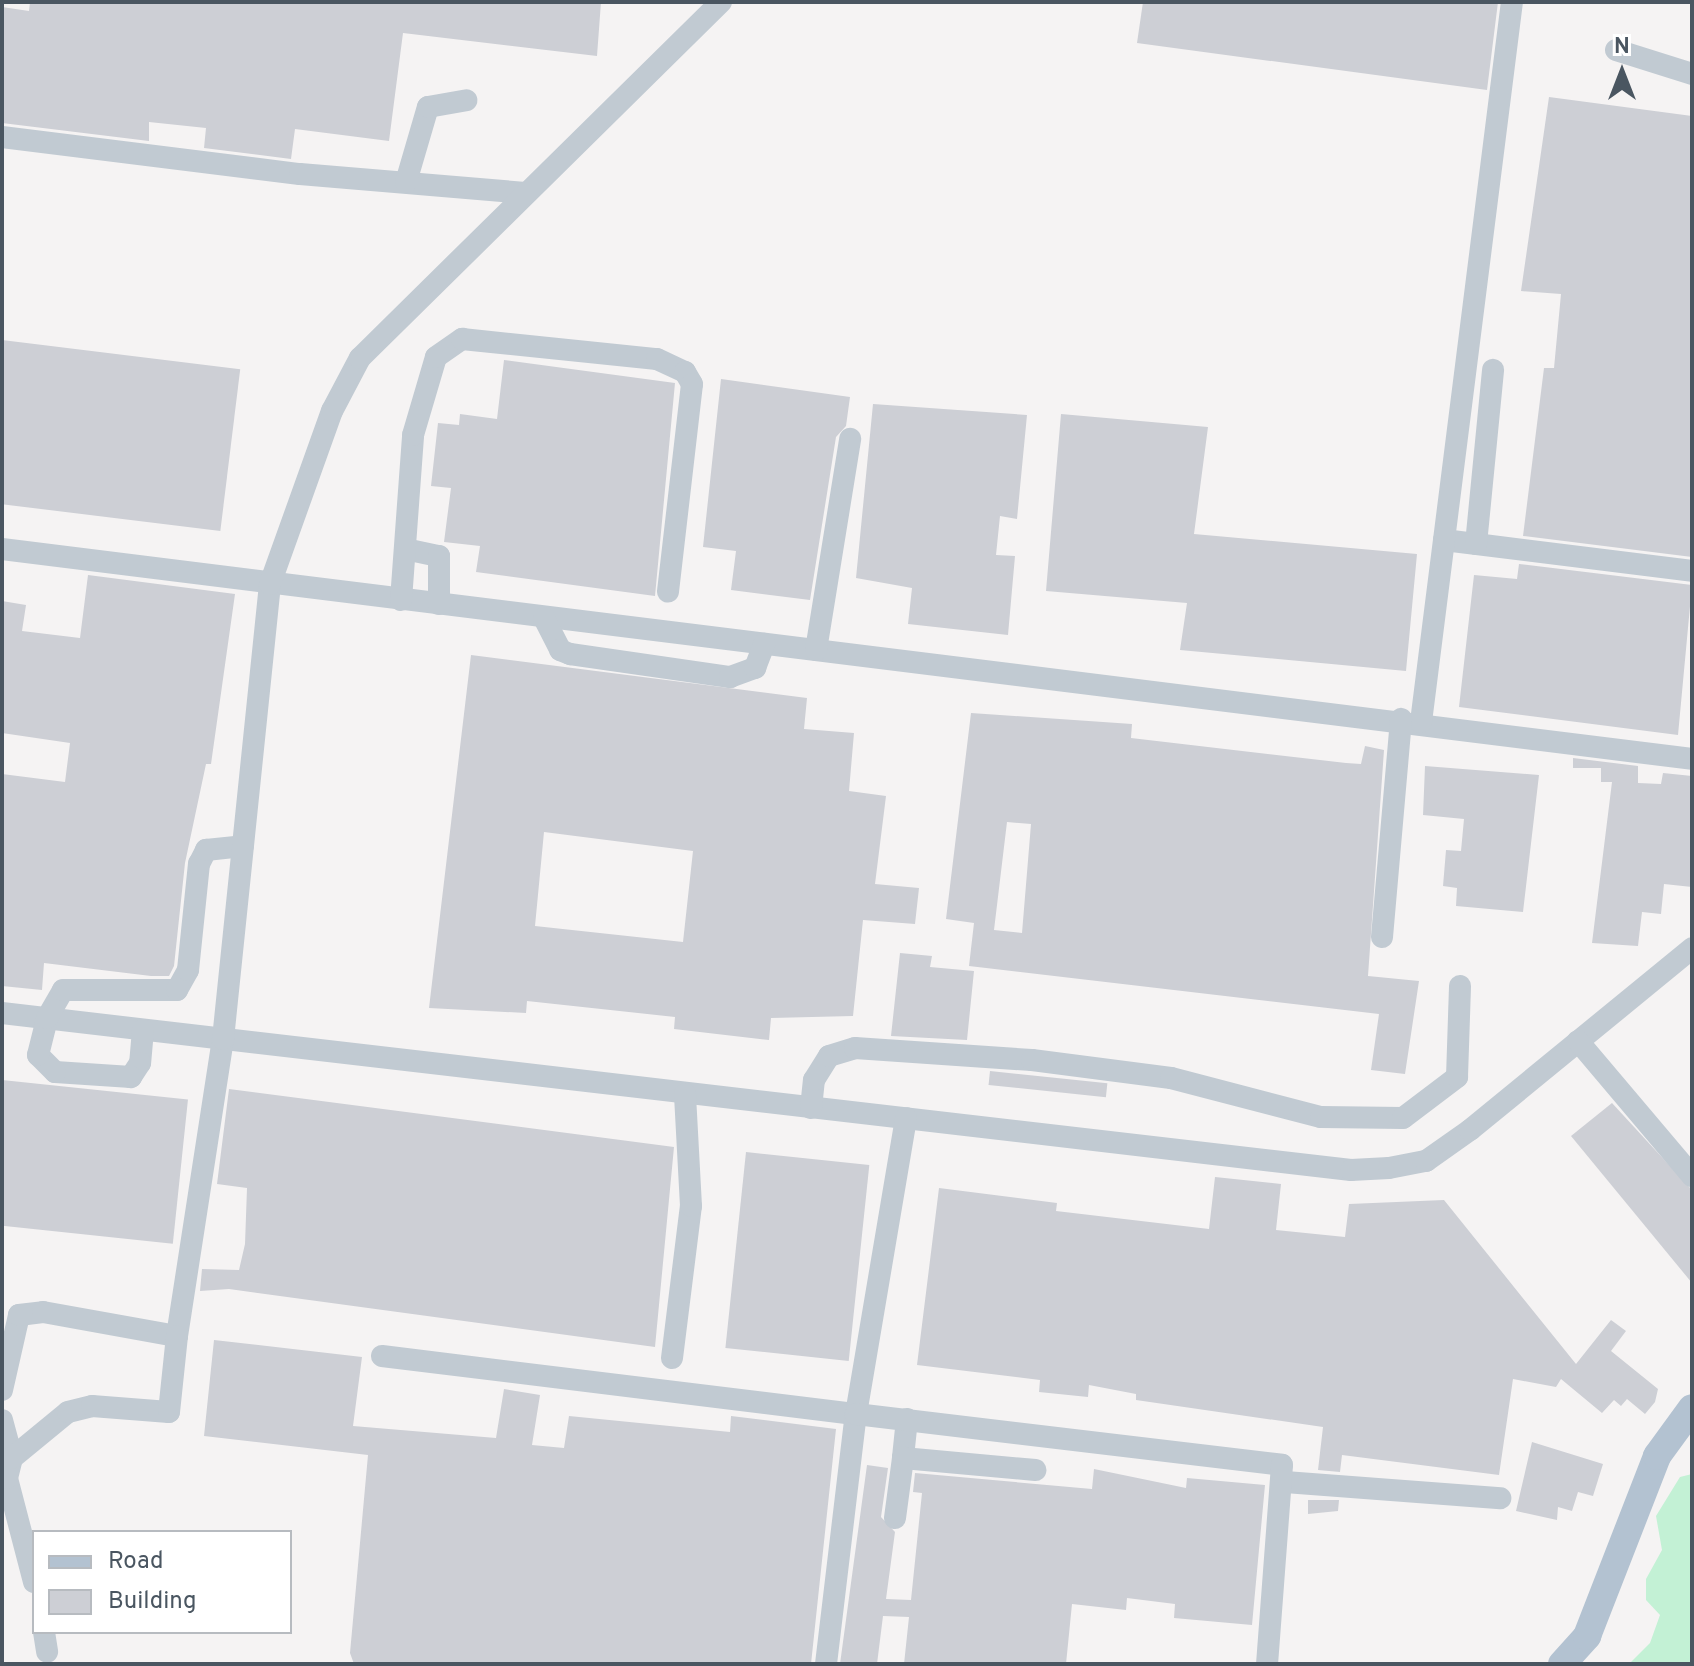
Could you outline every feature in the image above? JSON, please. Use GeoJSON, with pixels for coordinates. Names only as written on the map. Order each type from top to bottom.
{"type":"FeatureCollection","features":[{"type":"Feature","properties":{"kind":"main road"},"geometry":{"type":"LineString","coordinates":[[1562,1664],[1587,1636],[1657,1456],[1692,1408]]}},
{"type":"Feature","properties":{"kind":"lane"},"geometry":{"type":"LineString","coordinates":[[12,1458],[68,1412],[92,1406],[169,1412],[177,1336],[223,1039],[270,584],[308,466],[360,358],[721,2]]}},
{"type":"Feature","properties":{"kind":"lane"},"geometry":{"type":"LineString","coordinates":[[1382,937],[1411,720],[1444,540],[1512,2]]}},
{"type":"Feature","properties":{"kind":"lane"},"geometry":{"type":"LineString","coordinates":[[1616,50],[1692,74]]}},
{"type":"Feature","properties":{"kind":"lane"},"geometry":{"type":"LineString","coordinates":[[406,182],[428,107],[466,100]]}},
{"type":"Feature","properties":{"kind":"lane"},"geometry":{"type":"LineString","coordinates":[[2,137],[525,193]]}},
{"type":"Feature","properties":{"kind":"lane"},"geometry":{"type":"LineString","coordinates":[[401,600],[413,435],[436,357],[446,345],[485,340],[657,359],[685,372],[692,384],[668,592]]}},
{"type":"Feature","properties":{"kind":"lane"},"geometry":{"type":"LineString","coordinates":[[1476,544],[1493,370]]}},
{"type":"Feature","properties":{"kind":"lane"},"geometry":{"type":"LineString","coordinates":[[816,650],[850,439]]}},
{"type":"Feature","properties":{"kind":"lane"},"geometry":{"type":"LineString","coordinates":[[1444,540],[1692,571]]}},
{"type":"Feature","properties":{"kind":"lane"},"geometry":{"type":"LineString","coordinates":[[2,549],[544,618],[1411,720],[1692,759]]}},
{"type":"Feature","properties":{"kind":"lane"},"geometry":{"type":"LineString","coordinates":[[405,549],[439,556],[439,604]]}},
{"type":"Feature","properties":{"kind":"lane"},"geometry":{"type":"LineString","coordinates":[[544,618],[560,650],[570,654],[730,677],[755,668],[764,644]]}},
{"type":"Feature","properties":{"kind":"lane"},"geometry":{"type":"LineString","coordinates":[[143,1030],[140,1063],[131,1077],[55,1072],[38,1055],[47,1018],[73,986],[177,990],[188,970],[199,864],[206,850],[243,846]]}},
{"type":"Feature","properties":{"kind":"lane"},"geometry":{"type":"LineString","coordinates":[[2,1013],[1351,1170],[1389,1168],[1426,1161],[1692,948]]}},
{"type":"Feature","properties":{"kind":"lane"},"geometry":{"type":"LineString","coordinates":[[811,1108],[814,1080],[829,1056],[855,1048],[1032,1060],[1171,1078],[1321,1117],[1403,1118],[1457,1077],[1460,986]]}},
{"type":"Feature","properties":{"kind":"lane"},"geometry":{"type":"LineString","coordinates":[[1578,1041],[1692,1176]]}},
{"type":"Feature","properties":{"kind":"lane"},"geometry":{"type":"LineString","coordinates":[[672,1358],[691,1206],[685,1094]]}},
{"type":"Feature","properties":{"kind":"lane"},"geometry":{"type":"LineString","coordinates":[[826,1664],[856,1414],[906,1118]]}},
{"type":"Feature","properties":{"kind":"lane"},"geometry":{"type":"LineString","coordinates":[[2,1390],[19,1315],[43,1312],[177,1336]]}},
{"type":"Feature","properties":{"kind":"lane"},"geometry":{"type":"LineString","coordinates":[[382,1356],[856,1414],[1266,1459],[1282,1465],[1285,1482],[1267,1664]]}},
{"type":"Feature","properties":{"kind":"lane"},"geometry":{"type":"LineString","coordinates":[[895,1518],[907,1419]]}},
{"type":"Feature","properties":{"kind":"lane"},"geometry":{"type":"LineString","coordinates":[[2,1420],[12,1458],[7,1478],[32,1574]]}},
{"type":"Feature","properties":{"kind":"lane"},"geometry":{"type":"LineString","coordinates":[[903,1458],[1035,1470]]}},
{"type":"Feature","properties":{"kind":"lane"},"geometry":{"type":"LineString","coordinates":[[1285,1482],[1500,1498]]}},
{"type":"Feature","properties":{"kind":"green space"},"geometry":{"type":"Polygon","coordinates":[[[1692,1474],[1692,1664],[1629,1664],[1650,1643],[1660,1615],[1646,1600],[1646,1579],[1662,1550],[1656,1516],[1680,1477],[1692,1474]]]}},
{"type":"Feature","properties":{"kind":"building"},"geometry":{"type":"Polygon","coordinates":[[[30,2],[601,2],[597,56],[403,33],[389,141],[295,129],[291,159],[204,148],[206,128],[149,122],[149,141],[2,123],[2,7],[29,11],[30,2]]]}},
{"type":"Feature","properties":{"kind":"building"},"geometry":{"type":"Polygon","coordinates":[[[1143,2],[1498,2],[1487,90],[1137,43],[1143,2]]]}},
{"type":"Feature","properties":{"kind":"building"},"geometry":{"type":"Polygon","coordinates":[[[1549,97],[1692,116],[1692,557],[1523,536],[1544,368],[1554,368],[1561,294],[1521,291],[1549,97]]]}},
{"type":"Feature","properties":{"kind":"building"},"geometry":{"type":"Polygon","coordinates":[[[2,340],[240,369],[220,531],[2,504],[2,340]]]}},
{"type":"Feature","properties":{"kind":"building"},"geometry":{"type":"Polygon","coordinates":[[[504,360],[675,383],[655,596],[476,572],[480,546],[444,542],[451,488],[431,486],[438,423],[459,425],[460,414],[497,419],[504,360]]]}},
{"type":"Feature","properties":{"kind":"building"},"geometry":{"type":"Polygon","coordinates":[[[721,379],[850,397],[846,426],[836,437],[810,600],[731,590],[736,551],[703,547],[721,379]]]}},
{"type":"Feature","properties":{"kind":"building"},"geometry":{"type":"Polygon","coordinates":[[[873,404],[1027,415],[1017,519],[1000,516],[996,555],[1015,556],[1008,635],[908,624],[912,588],[856,578],[873,404]]]}},
{"type":"Feature","properties":{"kind":"building"},"geometry":{"type":"Polygon","coordinates":[[[1061,414],[1208,427],[1194,534],[1417,554],[1406,671],[1180,650],[1187,603],[1046,591],[1061,414]]]}},
{"type":"Feature","properties":{"kind":"building"},"geometry":{"type":"Polygon","coordinates":[[[1519,564],[1692,585],[1678,735],[1459,707],[1474,575],[1517,579],[1519,564]]]}},
{"type":"Feature","properties":{"kind":"building"},"geometry":{"type":"Polygon","coordinates":[[[88,575],[235,594],[211,764],[206,764],[185,863],[174,966],[169,976],[151,976],[44,963],[42,990],[2,986],[2,774],[65,782],[70,743],[2,733],[2,601],[26,605],[22,631],[80,638],[88,575]]]}},
{"type":"Feature","properties":{"kind":"building"},"geometry":{"type":"Polygon","coordinates":[[[471,655],[807,698],[804,729],[854,733],[849,791],[886,796],[875,884],[919,888],[915,924],[863,920],[853,1016],[771,1018],[769,1040],[674,1029],[675,1017],[527,1001],[526,1013],[429,1008],[471,655]],[[544,832],[535,926],[683,942],[693,851],[544,832]]]}},
{"type":"Feature","properties":{"kind":"building"},"geometry":{"type":"Polygon","coordinates":[[[971,713],[1132,724],[1131,738],[1346,763],[1361,764],[1365,746],[1384,750],[1368,976],[1419,981],[1405,1074],[1371,1070],[1379,1014],[969,966],[974,923],[946,919],[971,713]],[[1007,822],[994,930],[1022,933],[1031,824],[1007,822]]]}},
{"type":"Feature","properties":{"kind":"building"},"geometry":{"type":"Polygon","coordinates":[[[1573,758],[1638,766],[1638,783],[1661,784],[1663,773],[1692,776],[1692,887],[1664,884],[1661,914],[1642,912],[1638,946],[1592,943],[1612,782],[1601,782],[1601,768],[1573,768],[1573,758]]]}},
{"type":"Feature","properties":{"kind":"building"},"geometry":{"type":"Polygon","coordinates":[[[1425,766],[1539,775],[1523,912],[1456,906],[1457,888],[1443,886],[1446,850],[1461,851],[1464,819],[1423,815],[1425,766]]]}},
{"type":"Feature","properties":{"kind":"building"},"geometry":{"type":"Polygon","coordinates":[[[900,953],[932,956],[930,967],[974,971],[967,1040],[891,1036],[900,953]]]}},
{"type":"Feature","properties":{"kind":"building"},"geometry":{"type":"Polygon","coordinates":[[[990,1071],[1107,1083],[1106,1097],[989,1085],[990,1071]]]}},
{"type":"Feature","properties":{"kind":"building"},"geometry":{"type":"Polygon","coordinates":[[[2,1080],[188,1100],[173,1244],[2,1226],[2,1080]]]}},
{"type":"Feature","properties":{"kind":"building"},"geometry":{"type":"Polygon","coordinates":[[[229,1089],[674,1147],[655,1347],[229,1289],[200,1291],[202,1269],[239,1270],[245,1244],[247,1188],[217,1184],[229,1089]]]}},
{"type":"Feature","properties":{"kind":"building"},"geometry":{"type":"Polygon","coordinates":[[[1612,1103],[1692,1190],[1692,1283],[1571,1136],[1612,1103]]]}},
{"type":"Feature","properties":{"kind":"building"},"geometry":{"type":"Polygon","coordinates":[[[746,1152],[869,1165],[849,1361],[725,1348],[746,1152]]]}},
{"type":"Feature","properties":{"kind":"building"},"geometry":{"type":"Polygon","coordinates":[[[1215,1177],[1281,1184],[1276,1230],[1345,1237],[1349,1204],[1444,1200],[1576,1364],[1611,1320],[1626,1331],[1611,1351],[1658,1389],[1655,1402],[1645,1414],[1627,1399],[1621,1406],[1614,1400],[1602,1413],[1561,1379],[1556,1387],[1513,1379],[1499,1475],[1342,1455],[1340,1472],[1318,1470],[1323,1427],[1136,1400],[1136,1394],[1089,1385],[1088,1397],[1039,1392],[1040,1380],[917,1365],[939,1188],[1057,1203],[1056,1211],[1209,1229],[1215,1177]]]}},
{"type":"Feature","properties":{"kind":"building"},"geometry":{"type":"Polygon","coordinates":[[[214,1340],[362,1357],[353,1426],[496,1438],[504,1389],[540,1395],[532,1445],[564,1448],[569,1416],[730,1432],[731,1416],[836,1429],[811,1664],[354,1664],[350,1653],[368,1455],[204,1436],[214,1340]]]}},
{"type":"Feature","properties":{"kind":"building"},"geometry":{"type":"Polygon","coordinates":[[[1532,1442],[1603,1464],[1593,1496],[1578,1492],[1572,1511],[1558,1507],[1557,1520],[1516,1511],[1532,1442]]]}},
{"type":"Feature","properties":{"kind":"building"},"geometry":{"type":"Polygon","coordinates":[[[867,1465],[888,1468],[881,1517],[895,1532],[886,1599],[911,1600],[922,1493],[913,1492],[915,1473],[1092,1489],[1094,1469],[1186,1488],[1187,1478],[1265,1485],[1252,1625],[1174,1618],[1175,1604],[1127,1598],[1126,1610],[1072,1604],[1066,1664],[904,1664],[909,1617],[883,1616],[877,1664],[840,1664],[867,1465]]]}},
{"type":"Feature","properties":{"kind":"building"},"geometry":{"type":"Polygon","coordinates":[[[1308,1500],[1339,1500],[1338,1511],[1308,1514],[1308,1500]]]}}]}
